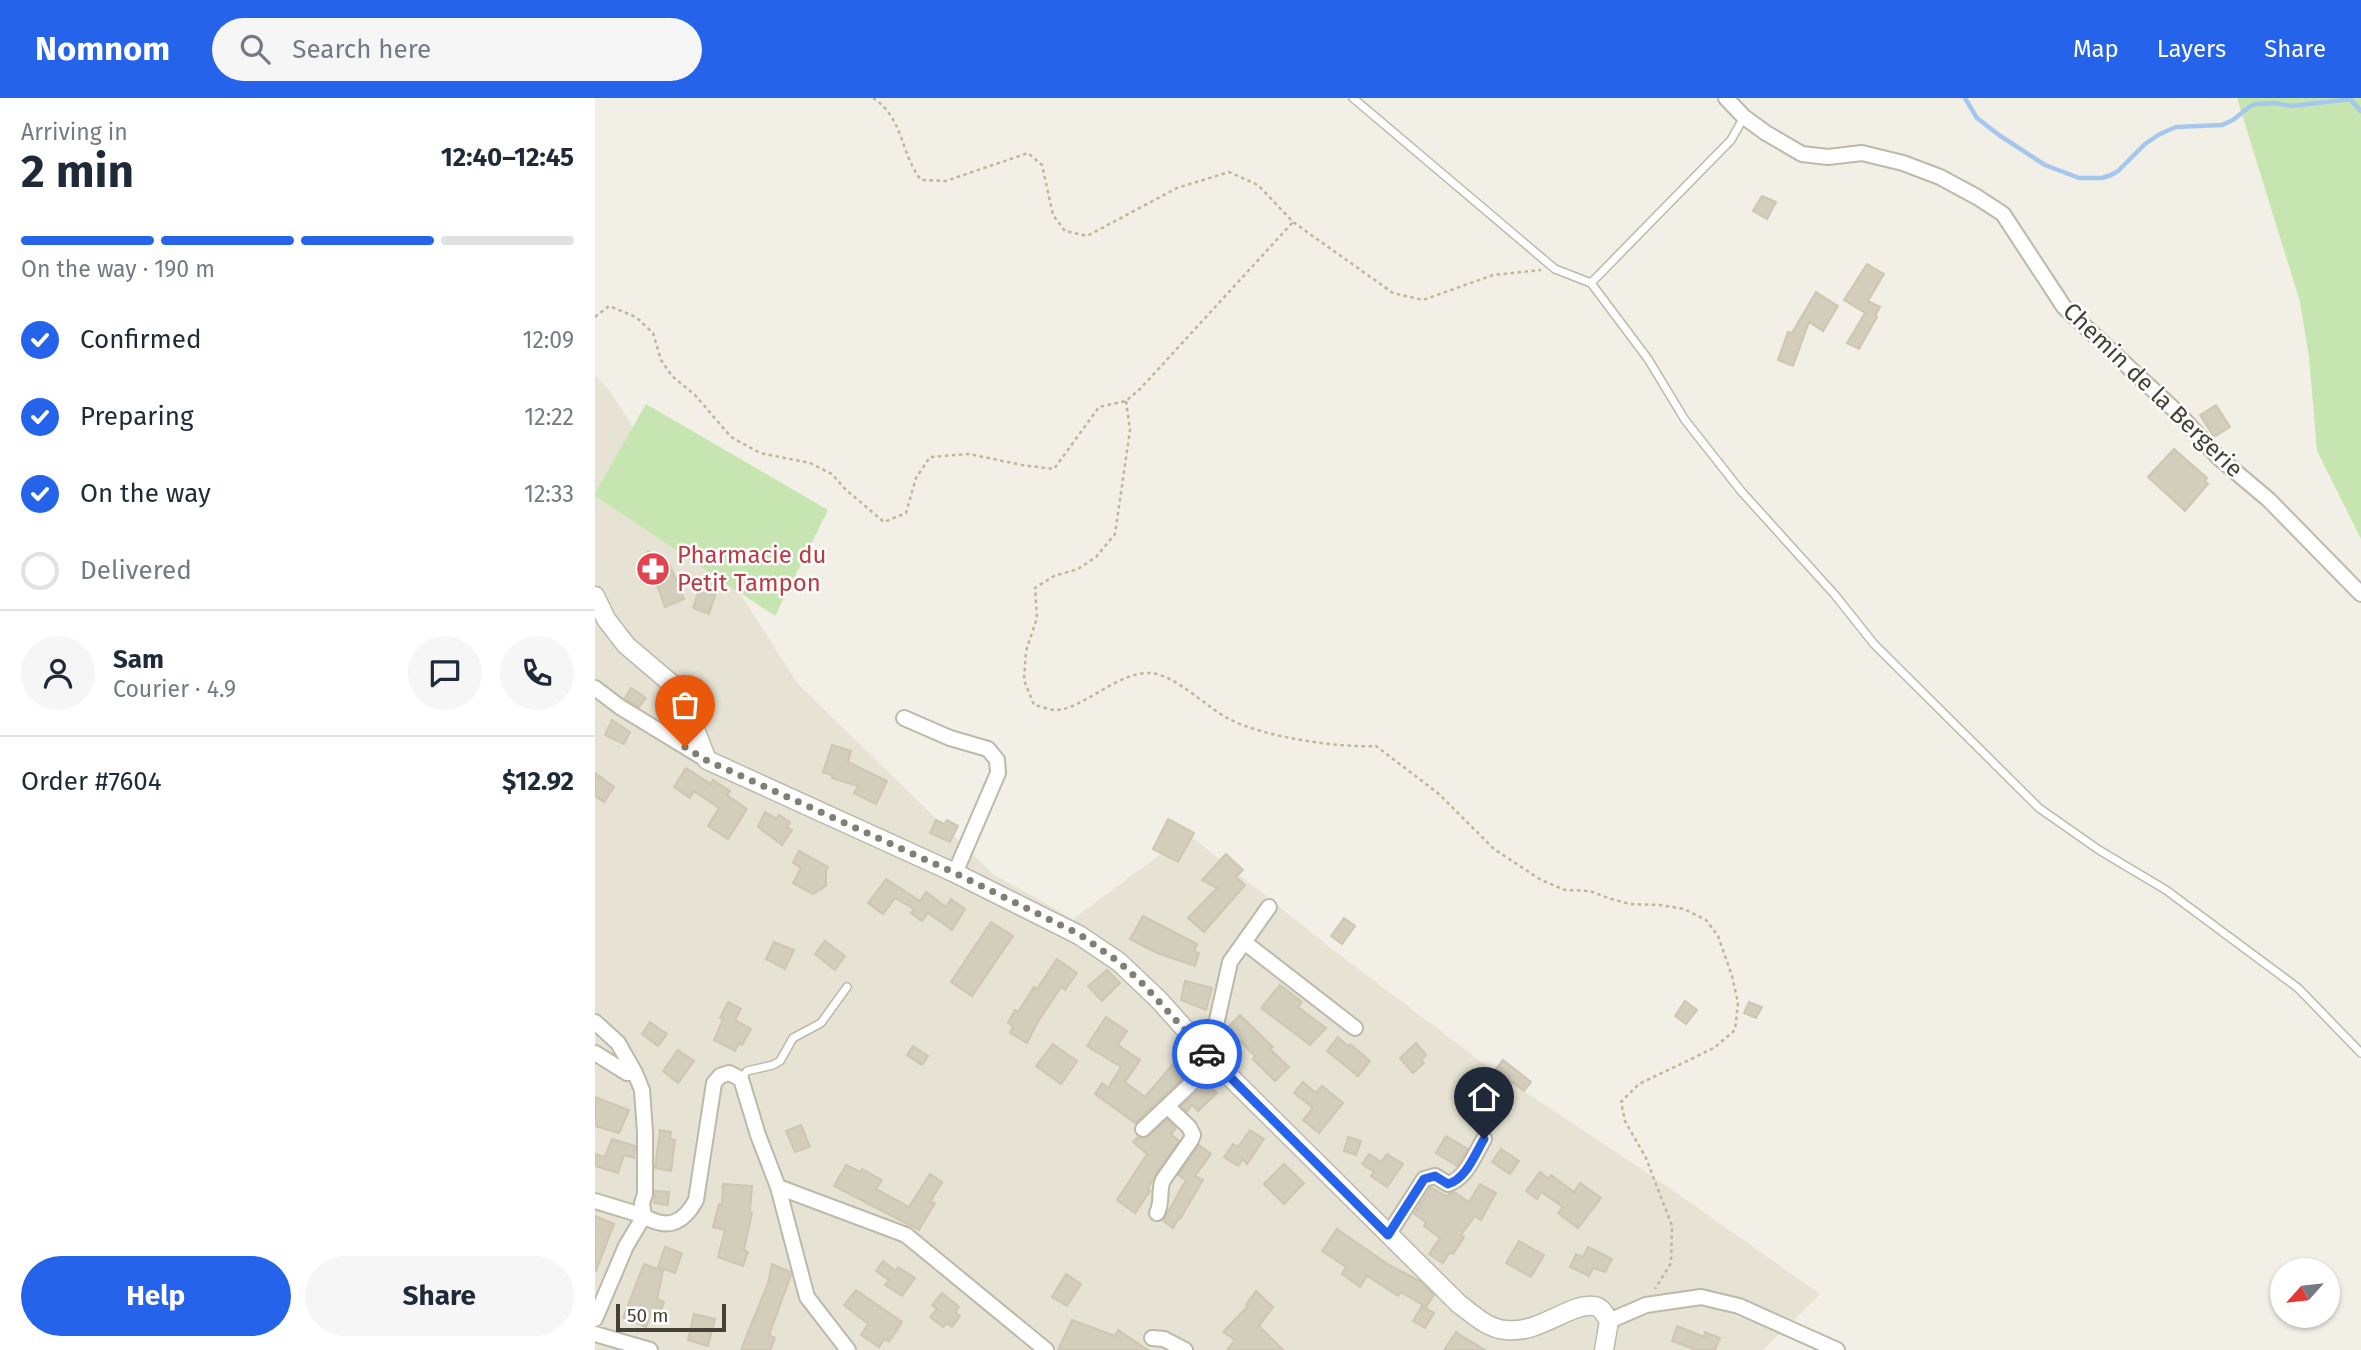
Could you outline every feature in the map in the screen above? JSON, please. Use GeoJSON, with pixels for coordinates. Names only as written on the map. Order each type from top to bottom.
{"type":"FeatureCollection","features":[{"type":"Feature","properties":{"kind":"street","name":"Chemin de la Bergerie"},"geometry":{"type":"LineString","coordinates":[[1726,98],[1744,117],[1802,154],[1828,157],[1862,153],[1903,163],[1940,177],[2003,214],[2064,307],[2179,414],[2218,457],[2269,500],[2361,594]]}},
{"type":"Feature","properties":{"kind":"street"},"geometry":{"type":"LineString","coordinates":[[595,596],[606,619],[626,645],[682,696],[706,760]]}},
{"type":"Feature","properties":{"kind":"street"},"geometry":{"type":"LineString","coordinates":[[595,688],[620,708],[706,760],[955,873],[1079,934],[1119,962],[1159,1000],[1212,1059],[1459,1304],[1491,1327],[1519,1331],[1587,1306],[1596,1306],[1609,1321],[1604,1350]]}},
{"type":"Feature","properties":{"kind":"street"},"geometry":{"type":"LineString","coordinates":[[904,718],[950,738],[988,749],[997,760],[998,773],[955,873]]}},
{"type":"Feature","properties":{"kind":"street"},"geometry":{"type":"LineString","coordinates":[[1143,1129],[1168,1107],[1212,1059],[1227,971],[1234,955],[1269,907]]}},
{"type":"Feature","properties":{"kind":"street"},"geometry":{"type":"LineString","coordinates":[[1244,942],[1355,1028]]}},
{"type":"Feature","properties":{"kind":"street"},"geometry":{"type":"LineString","coordinates":[[595,1022],[618,1043],[635,1073],[642,1090],[645,1132],[645,1194],[642,1203],[644,1216],[626,1246],[595,1319]]}},
{"type":"Feature","properties":{"kind":"street"},"geometry":{"type":"LineString","coordinates":[[595,1053],[627,1073],[635,1073]]}},
{"type":"Feature","properties":{"kind":"street"},"geometry":{"type":"LineString","coordinates":[[595,1201],[644,1216],[656,1224],[680,1221],[690,1212],[697,1200],[715,1083],[720,1076],[729,1073],[741,1079],[778,1187],[807,1297],[848,1350]]}},
{"type":"Feature","properties":{"kind":"street"},"geometry":{"type":"LineString","coordinates":[[1157,1213],[1161,1206],[1163,1180],[1193,1135],[1189,1127],[1168,1107]]}},
{"type":"Feature","properties":{"kind":"street"},"geometry":{"type":"LineString","coordinates":[[1388,1235],[1424,1179],[1435,1176],[1448,1184],[1456,1182],[1484,1139]]}},
{"type":"Feature","properties":{"kind":"street"},"geometry":{"type":"LineString","coordinates":[[778,1187],[905,1235],[1046,1350]]}},
{"type":"Feature","properties":{"kind":"street"},"geometry":{"type":"LineString","coordinates":[[1609,1321],[1646,1305],[1701,1297],[1739,1306],[1837,1350]]}},
{"type":"Feature","properties":{"kind":"street"},"geometry":{"type":"LineString","coordinates":[[595,1334],[650,1350]]}},
{"type":"Feature","properties":{"kind":"street"},"geometry":{"type":"LineString","coordinates":[[1152,1338],[1164,1339],[1185,1350]]}},
{"type":"Feature","properties":{"kind":"lane"},"geometry":{"type":"LineString","coordinates":[[1353,98],[1555,269],[1591,283],[1648,359],[1685,420],[1741,491],[1835,595],[1874,644],[2039,808],[2099,850],[2166,890],[2298,988],[2361,1052]]}},
{"type":"Feature","properties":{"kind":"lane"},"geometry":{"type":"LineString","coordinates":[[1591,283],[1731,140],[1744,117]]}},
{"type":"Feature","properties":{"kind":"lane"},"geometry":{"type":"LineString","coordinates":[[741,1079],[747,1071],[773,1065],[780,1060],[793,1038],[821,1023],[847,987]]}},
{"type":"Feature","properties":{"kind":"path"},"geometry":{"type":"LineString","coordinates":[[873,98],[882,104],[898,126],[912,168],[921,180],[946,181],[1028,153],[1042,166],[1053,215],[1065,231],[1087,236],[1177,188],[1229,172],[1258,185],[1293,222],[1393,293],[1423,299],[1493,275],[1555,269]]}},
{"type":"Feature","properties":{"kind":"path"},"geometry":{"type":"LineString","coordinates":[[595,317],[609,306],[636,317],[653,333],[661,360],[672,376],[695,395],[731,437],[760,453],[810,463],[832,474],[845,489],[884,522],[906,513],[916,478],[930,457],[969,454],[1022,465],[1054,468],[1099,407],[1126,401],[1293,222]]}},
{"type":"Feature","properties":{"kind":"path"},"geometry":{"type":"LineString","coordinates":[[1126,401],[1130,430],[1115,534],[1096,557],[1078,569],[1054,576],[1035,588],[1037,618],[1026,651],[1024,680],[1034,705],[1056,710],[1073,705],[1114,684],[1150,673],[1170,680],[1231,720],[1258,729],[1290,738],[1342,746],[1376,746],[1439,794],[1495,849],[1541,880],[1565,890],[1590,891],[1630,904],[1684,909],[1706,920],[1718,936],[1738,1003],[1735,1030],[1714,1048],[1639,1084],[1621,1102],[1625,1121],[1646,1158],[1672,1227],[1671,1263],[1646,1305]]}},
{"type":"Feature","properties":{"kind":"shaded area"},"geometry":{"type":"Polygon","coordinates":[[[595,375],[609,390],[798,684],[993,874],[1073,919],[1188,834],[1332,949],[1492,1070],[1665,1185],[1820,1294],[1763,1350],[595,1350],[595,375]]]}},
{"type":"Feature","properties":{"kind":"green space"},"geometry":{"type":"Polygon","coordinates":[[[2237,98],[2361,98],[2361,539],[2317,451],[2309,357],[2300,302],[2237,98]]]}},
{"type":"Feature","properties":{"kind":"green space"},"geometry":{"type":"Polygon","coordinates":[[[646,404],[828,510],[775,616],[595,496],[646,404]]]}},
{"type":"Feature","properties":{"kind":"building"},"geometry":{"type":"Polygon","coordinates":[[[1762,196],[1776,202],[1767,219],[1753,211],[1762,196]]]}},
{"type":"Feature","properties":{"kind":"building"},"geometry":{"type":"Polygon","coordinates":[[[1867,264],[1884,274],[1868,301],[1880,307],[1875,316],[1877,317],[1859,349],[1847,343],[1865,313],[1844,300],[1867,264]]]}},
{"type":"Feature","properties":{"kind":"building"},"geometry":{"type":"Polygon","coordinates":[[[1816,292],[1838,306],[1823,331],[1809,322],[1793,366],[1778,360],[1788,332],[1792,333],[1816,292]]]}},
{"type":"Feature","properties":{"kind":"building"},"geometry":{"type":"Polygon","coordinates":[[[2216,405],[2230,427],[2214,437],[2200,415],[2216,405]]]}},
{"type":"Feature","properties":{"kind":"building"},"geometry":{"type":"Polygon","coordinates":[[[2174,449],[2207,478],[2205,481],[2208,484],[2185,511],[2148,477],[2174,449]]]}},
{"type":"Feature","properties":{"kind":"building"},"geometry":{"type":"Polygon","coordinates":[[[648,551],[670,565],[684,599],[665,607],[657,585],[640,575],[638,567],[648,551]]]}},
{"type":"Feature","properties":{"kind":"building"},"geometry":{"type":"Polygon","coordinates":[[[702,581],[718,586],[709,614],[693,608],[702,581]]]}},
{"type":"Feature","properties":{"kind":"building"},"geometry":{"type":"Polygon","coordinates":[[[631,688],[646,698],[639,707],[625,698],[631,688]]]}},
{"type":"Feature","properties":{"kind":"building"},"geometry":{"type":"Polygon","coordinates":[[[612,720],[630,732],[624,744],[605,735],[612,720]]]}},
{"type":"Feature","properties":{"kind":"building"},"geometry":{"type":"Polygon","coordinates":[[[832,745],[851,751],[848,762],[887,781],[876,804],[854,793],[858,786],[832,778],[832,775],[823,772],[832,745]]]}},
{"type":"Feature","properties":{"kind":"building"},"geometry":{"type":"Polygon","coordinates":[[[686,768],[711,784],[713,780],[730,791],[727,795],[747,809],[728,839],[708,826],[719,808],[694,791],[690,798],[674,787],[686,768]]]}},
{"type":"Feature","properties":{"kind":"building"},"geometry":{"type":"Polygon","coordinates":[[[595,773],[614,787],[604,802],[595,796],[595,773]]]}},
{"type":"Feature","properties":{"kind":"building"},"geometry":{"type":"Polygon","coordinates":[[[765,812],[777,819],[779,815],[790,822],[787,827],[792,830],[782,845],[758,827],[765,812]]]}},
{"type":"Feature","properties":{"kind":"building"},"geometry":{"type":"Polygon","coordinates":[[[1168,819],[1194,833],[1178,862],[1153,849],[1168,819]]]}},
{"type":"Feature","properties":{"kind":"building"},"geometry":{"type":"Polygon","coordinates":[[[936,820],[944,824],[947,820],[958,826],[950,842],[930,833],[936,820]]]}},
{"type":"Feature","properties":{"kind":"building"},"geometry":{"type":"Polygon","coordinates":[[[799,851],[828,867],[826,886],[813,894],[793,883],[801,868],[793,863],[799,851]]]}},
{"type":"Feature","properties":{"kind":"building"},"geometry":{"type":"Polygon","coordinates":[[[1226,854],[1243,870],[1236,877],[1245,885],[1204,932],[1188,918],[1217,888],[1202,880],[1226,854]]]}},
{"type":"Feature","properties":{"kind":"building"},"geometry":{"type":"Polygon","coordinates":[[[886,879],[920,901],[926,892],[946,907],[951,899],[965,909],[952,930],[928,913],[922,921],[911,913],[914,909],[895,898],[883,914],[868,903],[886,879]]]}},
{"type":"Feature","properties":{"kind":"building"},"geometry":{"type":"Polygon","coordinates":[[[1143,916],[1197,944],[1194,951],[1199,953],[1195,966],[1157,953],[1130,939],[1143,916]]]}},
{"type":"Feature","properties":{"kind":"building"},"geometry":{"type":"Polygon","coordinates":[[[1344,918],[1355,926],[1342,944],[1331,936],[1344,918]]]}},
{"type":"Feature","properties":{"kind":"building"},"geometry":{"type":"Polygon","coordinates":[[[991,922],[1013,936],[972,996],[951,982],[991,922]]]}},
{"type":"Feature","properties":{"kind":"building"},"geometry":{"type":"Polygon","coordinates":[[[825,941],[845,956],[835,970],[815,954],[825,941]]]}},
{"type":"Feature","properties":{"kind":"building"},"geometry":{"type":"Polygon","coordinates":[[[774,942],[794,950],[785,969],[766,959],[774,942]]]}},
{"type":"Feature","properties":{"kind":"building"},"geometry":{"type":"Polygon","coordinates":[[[1057,959],[1077,973],[1065,990],[1061,987],[1027,1043],[1010,1033],[1013,1026],[1008,1023],[1034,987],[1037,989],[1057,959]]]}},
{"type":"Feature","properties":{"kind":"building"},"geometry":{"type":"Polygon","coordinates":[[[1107,970],[1120,983],[1102,1001],[1088,986],[1107,970]]]}},
{"type":"Feature","properties":{"kind":"building"},"geometry":{"type":"Polygon","coordinates":[[[1185,981],[1212,988],[1206,1010],[1181,1000],[1185,981]]]}},
{"type":"Feature","properties":{"kind":"building"},"geometry":{"type":"Polygon","coordinates":[[[1280,985],[1302,1002],[1298,1007],[1326,1028],[1310,1045],[1261,1008],[1280,985]]]}},
{"type":"Feature","properties":{"kind":"building"},"geometry":{"type":"Polygon","coordinates":[[[1685,1001],[1697,1010],[1686,1024],[1675,1016],[1685,1001]]]}},
{"type":"Feature","properties":{"kind":"building"},"geometry":{"type":"Polygon","coordinates":[[[728,1002],[741,1009],[735,1020],[751,1029],[742,1045],[739,1043],[735,1051],[714,1040],[728,1002]]]}},
{"type":"Feature","properties":{"kind":"building"},"geometry":{"type":"Polygon","coordinates":[[[1749,1002],[1762,1007],[1756,1018],[1744,1013],[1749,1002]]]}},
{"type":"Feature","properties":{"kind":"building"},"geometry":{"type":"Polygon","coordinates":[[[1240,1015],[1289,1067],[1275,1081],[1227,1028],[1240,1015]]]}},
{"type":"Feature","properties":{"kind":"building"},"geometry":{"type":"Polygon","coordinates":[[[1106,1017],[1127,1031],[1118,1045],[1140,1060],[1125,1082],[1145,1097],[1174,1063],[1187,1074],[1135,1123],[1095,1094],[1102,1083],[1108,1088],[1121,1067],[1087,1046],[1106,1017]]]}},
{"type":"Feature","properties":{"kind":"building"},"geometry":{"type":"Polygon","coordinates":[[[650,1022],[667,1034],[658,1046],[642,1034],[650,1022]]]}},
{"type":"Feature","properties":{"kind":"building"},"geometry":{"type":"Polygon","coordinates":[[[1338,1037],[1370,1061],[1358,1076],[1327,1051],[1338,1037]]]}},
{"type":"Feature","properties":{"kind":"building"},"geometry":{"type":"Polygon","coordinates":[[[1416,1043],[1426,1055],[1421,1059],[1424,1063],[1413,1073],[1400,1058],[1416,1043]]]}},
{"type":"Feature","properties":{"kind":"building"},"geometry":{"type":"Polygon","coordinates":[[[1053,1044],[1077,1061],[1061,1084],[1036,1066],[1053,1044]]]}},
{"type":"Feature","properties":{"kind":"building"},"geometry":{"type":"Polygon","coordinates":[[[913,1046],[928,1056],[922,1065],[907,1055],[913,1046]]]}},
{"type":"Feature","properties":{"kind":"building"},"geometry":{"type":"Polygon","coordinates":[[[678,1050],[694,1061],[678,1083],[663,1071],[678,1050]]]}},
{"type":"Feature","properties":{"kind":"building"},"geometry":{"type":"Polygon","coordinates":[[[1503,1060],[1531,1082],[1524,1091],[1512,1082],[1503,1093],[1487,1081],[1503,1060]]]}},
{"type":"Feature","properties":{"kind":"building"},"geometry":{"type":"Polygon","coordinates":[[[1303,1082],[1316,1093],[1322,1086],[1343,1103],[1319,1133],[1303,1120],[1313,1108],[1294,1093],[1303,1082]]]}},
{"type":"Feature","properties":{"kind":"building"},"geometry":{"type":"Polygon","coordinates":[[[1207,1084],[1217,1093],[1198,1111],[1192,1105],[1187,1112],[1181,1106],[1207,1084]]]}},
{"type":"Feature","properties":{"kind":"building"},"geometry":{"type":"Polygon","coordinates":[[[595,1097],[629,1110],[619,1133],[595,1126],[595,1097]]]}},
{"type":"Feature","properties":{"kind":"building"},"geometry":{"type":"Polygon","coordinates":[[[1475,1102],[1491,1112],[1481,1127],[1465,1117],[1475,1102]]]}},
{"type":"Feature","properties":{"kind":"building"},"geometry":{"type":"Polygon","coordinates":[[[1167,1119],[1176,1128],[1171,1134],[1179,1141],[1155,1175],[1148,1189],[1150,1191],[1135,1213],[1117,1200],[1147,1154],[1133,1142],[1138,1137],[1149,1136],[1167,1119]]]}},
{"type":"Feature","properties":{"kind":"building"},"geometry":{"type":"Polygon","coordinates":[[[801,1125],[810,1147],[795,1152],[786,1131],[801,1125]]]}},
{"type":"Feature","properties":{"kind":"building"},"geometry":{"type":"Polygon","coordinates":[[[660,1130],[671,1132],[670,1139],[675,1140],[671,1171],[655,1168],[660,1130]]]}},
{"type":"Feature","properties":{"kind":"building"},"geometry":{"type":"Polygon","coordinates":[[[1250,1130],[1264,1139],[1247,1164],[1243,1159],[1238,1166],[1224,1157],[1233,1144],[1238,1147],[1250,1130]]]}},
{"type":"Feature","properties":{"kind":"building"},"geometry":{"type":"Polygon","coordinates":[[[1446,1136],[1468,1149],[1457,1166],[1436,1153],[1446,1136]]]}},
{"type":"Feature","properties":{"kind":"building"},"geometry":{"type":"Polygon","coordinates":[[[1348,1137],[1361,1141],[1356,1155],[1344,1151],[1348,1137]]]}},
{"type":"Feature","properties":{"kind":"building"},"geometry":{"type":"Polygon","coordinates":[[[612,1139],[635,1146],[634,1158],[624,1155],[618,1173],[595,1166],[595,1154],[605,1157],[612,1139]]]}},
{"type":"Feature","properties":{"kind":"building"},"geometry":{"type":"Polygon","coordinates":[[[1199,1145],[1211,1154],[1195,1176],[1203,1180],[1173,1228],[1163,1221],[1186,1180],[1178,1175],[1199,1145]]]}},
{"type":"Feature","properties":{"kind":"building"},"geometry":{"type":"Polygon","coordinates":[[[1501,1149],[1519,1161],[1510,1174],[1492,1162],[1501,1149]]]}},
{"type":"Feature","properties":{"kind":"building"},"geometry":{"type":"Polygon","coordinates":[[[1369,1154],[1381,1162],[1387,1154],[1403,1164],[1387,1187],[1371,1176],[1374,1172],[1362,1164],[1369,1154]]]}},
{"type":"Feature","properties":{"kind":"building"},"geometry":{"type":"Polygon","coordinates":[[[1284,1164],[1304,1183],[1284,1204],[1264,1184],[1284,1164]]]}},
{"type":"Feature","properties":{"kind":"building"},"geometry":{"type":"Polygon","coordinates":[[[846,1165],[860,1172],[862,1169],[882,1180],[876,1189],[909,1207],[930,1174],[942,1182],[930,1202],[935,1203],[919,1230],[834,1186],[846,1165]]]}},
{"type":"Feature","properties":{"kind":"building"},"geometry":{"type":"Polygon","coordinates":[[[1540,1172],[1549,1179],[1551,1175],[1574,1192],[1580,1183],[1601,1198],[1578,1228],[1558,1213],[1563,1207],[1541,1192],[1537,1199],[1526,1191],[1540,1172]]]}},
{"type":"Feature","properties":{"kind":"building"},"geometry":{"type":"Polygon","coordinates":[[[723,1184],[752,1186],[752,1213],[744,1250],[748,1252],[743,1266],[718,1257],[725,1230],[713,1227],[719,1204],[722,1205],[723,1184]]]}},
{"type":"Feature","properties":{"kind":"building"},"geometry":{"type":"Polygon","coordinates":[[[1480,1184],[1496,1193],[1481,1220],[1475,1216],[1461,1235],[1464,1237],[1453,1254],[1450,1252],[1443,1263],[1429,1254],[1440,1238],[1424,1226],[1426,1222],[1414,1214],[1431,1187],[1446,1196],[1454,1192],[1469,1202],[1480,1184]]]}},
{"type":"Feature","properties":{"kind":"building"},"geometry":{"type":"Polygon","coordinates":[[[655,1191],[669,1192],[668,1205],[654,1203],[655,1191]]]}},
{"type":"Feature","properties":{"kind":"building"},"geometry":{"type":"Polygon","coordinates":[[[595,1216],[614,1224],[596,1271],[595,1271],[595,1216]]]}},
{"type":"Feature","properties":{"kind":"building"},"geometry":{"type":"Polygon","coordinates":[[[1337,1229],[1389,1265],[1420,1281],[1434,1295],[1426,1307],[1401,1292],[1398,1296],[1367,1276],[1360,1287],[1342,1274],[1346,1267],[1322,1251],[1337,1229]]]}},
{"type":"Feature","properties":{"kind":"building"},"geometry":{"type":"Polygon","coordinates":[[[1519,1241],[1544,1255],[1531,1277],[1506,1263],[1519,1241]]]}},
{"type":"Feature","properties":{"kind":"building"},"geometry":{"type":"Polygon","coordinates":[[[665,1247],[682,1253],[675,1273],[658,1267],[665,1247]]]}},
{"type":"Feature","properties":{"kind":"building"},"geometry":{"type":"Polygon","coordinates":[[[1588,1247],[1612,1259],[1605,1272],[1593,1268],[1589,1276],[1570,1267],[1576,1254],[1583,1257],[1588,1247]]]}},
{"type":"Feature","properties":{"kind":"building"},"geometry":{"type":"Polygon","coordinates":[[[883,1261],[896,1271],[898,1267],[915,1278],[902,1296],[885,1285],[889,1280],[876,1271],[883,1261]]]}},
{"type":"Feature","properties":{"kind":"building"},"geometry":{"type":"Polygon","coordinates":[[[644,1264],[663,1271],[657,1299],[664,1302],[660,1313],[652,1311],[646,1327],[623,1318],[644,1264]]]}},
{"type":"Feature","properties":{"kind":"building"},"geometry":{"type":"Polygon","coordinates":[[[772,1264],[791,1275],[769,1335],[775,1338],[770,1350],[741,1350],[768,1283],[772,1264]]]}},
{"type":"Feature","properties":{"kind":"building"},"geometry":{"type":"Polygon","coordinates":[[[1066,1274],[1081,1284],[1067,1306],[1052,1297],[1066,1274]]]}},
{"type":"Feature","properties":{"kind":"building"},"geometry":{"type":"Polygon","coordinates":[[[856,1290],[902,1322],[889,1342],[884,1339],[879,1347],[861,1335],[868,1324],[844,1305],[856,1290]]]}},
{"type":"Feature","properties":{"kind":"building"},"geometry":{"type":"Polygon","coordinates":[[[1256,1291],[1273,1307],[1259,1326],[1283,1350],[1227,1350],[1235,1340],[1223,1332],[1248,1306],[1246,1305],[1256,1291]]]}},
{"type":"Feature","properties":{"kind":"building"},"geometry":{"type":"Polygon","coordinates":[[[942,1293],[959,1307],[955,1312],[960,1316],[952,1327],[947,1323],[943,1327],[930,1317],[937,1309],[932,1305],[942,1293]]]}},
{"type":"Feature","properties":{"kind":"building"},"geometry":{"type":"Polygon","coordinates":[[[1422,1306],[1434,1313],[1425,1328],[1413,1321],[1422,1306]]]}},
{"type":"Feature","properties":{"kind":"building"},"geometry":{"type":"Polygon","coordinates":[[[694,1314],[715,1319],[708,1346],[688,1340],[694,1314]]]}},
{"type":"Feature","properties":{"kind":"building"},"geometry":{"type":"Polygon","coordinates":[[[1072,1320],[1115,1336],[1118,1330],[1148,1350],[1058,1350],[1072,1320]]]}},
{"type":"Feature","properties":{"kind":"building"},"geometry":{"type":"Polygon","coordinates":[[[1677,1326],[1704,1337],[1705,1332],[1720,1338],[1715,1350],[1696,1350],[1672,1341],[1677,1326]]]}},
{"type":"Feature","properties":{"kind":"building"},"geometry":{"type":"Polygon","coordinates":[[[1456,1332],[1462,1336],[1485,1350],[1444,1350],[1456,1332]]]}},
{"type":"Feature","properties":{"kind":"waterway"},"geometry":{"type":"LineString","coordinates":[[1965,98],[1977,118],[1999,135],[2045,165],[2079,178],[2102,178],[2111,175],[2145,144],[2176,127],[2222,125],[2256,104],[2291,106],[2351,99]]}},
{"type":"Feature","properties":{"kind":"waterway"},"geometry":{"type":"LineString","coordinates":[[2350,99],[2361,111]]}},
{"type":"Feature","properties":{"kind":"way so far"},"geometry":{"type":"LineString","coordinates":[[685,747],[706,760],[955,873],[1079,934],[1119,962],[1141,982],[1207,1054]]}},
{"type":"Feature","properties":{"kind":"place","name":"Pharmacie du Petit Tampon"},"geometry":{"type":"Point","coordinates":[653,569]}},
{"type":"Feature","properties":{"kind":"route"},"geometry":{"type":"LineString","coordinates":[[1207,1054],[1388,1235],[1424,1179],[1435,1176],[1448,1184],[1456,1182],[1484,1139]]}}]}
